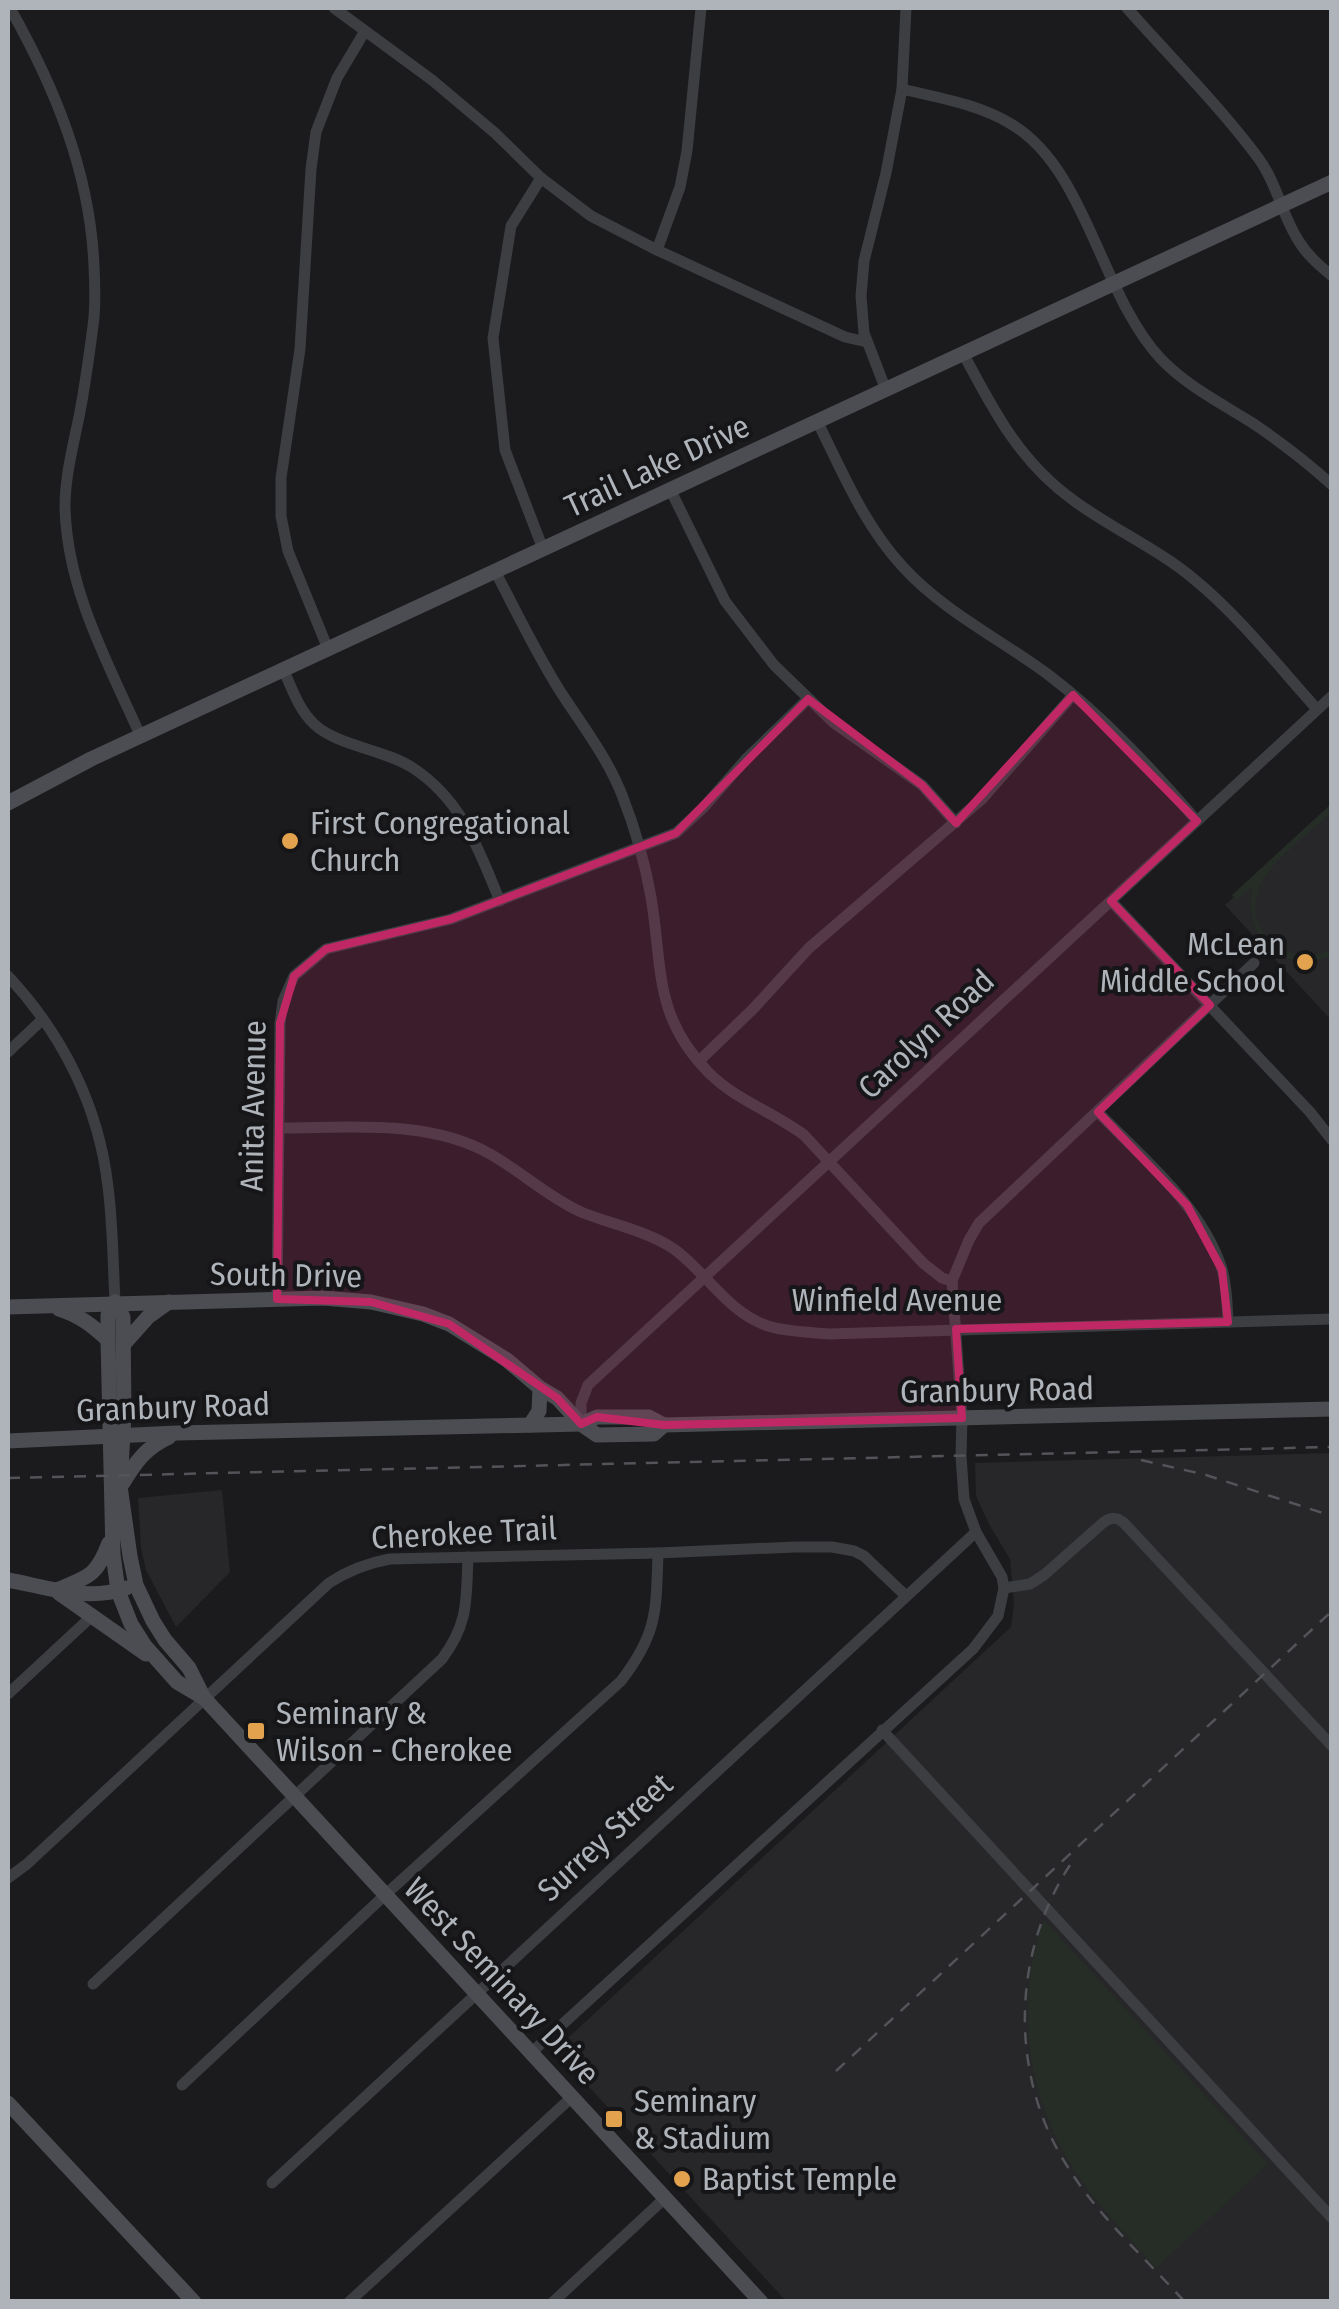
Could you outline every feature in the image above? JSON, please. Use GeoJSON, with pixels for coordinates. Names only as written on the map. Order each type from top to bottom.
{"type":"FeatureCollection","features":[{"type":"Feature","properties":{"kind":"street"},"geometry":{"type":"LineString","coordinates":[[10,8],[61,112],[84,180],[93,230],[94,321],[68,473],[68,544],[86,613],[141,737]]}},
{"type":"Feature","properties":{"kind":"street"},"geometry":{"type":"LineString","coordinates":[[334,8],[460,102],[540,178],[591,216],[845,337],[867,342]]}},
{"type":"Feature","properties":{"kind":"street"},"geometry":{"type":"LineString","coordinates":[[657,250],[680,187],[688,151],[701,8]]}},
{"type":"Feature","properties":{"kind":"street"},"geometry":{"type":"LineString","coordinates":[[886,390],[867,342],[861,312],[864,261],[902,89],[906,8]]}},
{"type":"Feature","properties":{"kind":"street"},"geometry":{"type":"LineString","coordinates":[[1127,8],[1194,79],[1261,162],[1274,182],[1298,242],[1332,276]]}},
{"type":"Feature","properties":{"kind":"street"},"geometry":{"type":"LineString","coordinates":[[328,649],[288,551],[282,516],[282,478],[300,349],[316,132],[337,78],[365,31]]}},
{"type":"Feature","properties":{"kind":"street"},"geometry":{"type":"LineString","coordinates":[[902,89],[995,116],[1014,126],[1040,149],[1071,192],[1112,283],[1146,342],[1205,396],[1301,456],[1332,486]]}},
{"type":"Feature","properties":{"kind":"street"},"geometry":{"type":"LineString","coordinates":[[540,178],[510,226],[493,338],[505,450],[543,549]]}},
{"type":"Feature","properties":{"kind":"street","name":"Trail Lake Drive"},"geometry":{"type":"LineString","coordinates":[[8,803],[77,766],[1332,182]]}},
{"type":"Feature","properties":{"kind":"street"},"geometry":{"type":"LineString","coordinates":[[964,353],[1004,429],[1036,469],[1073,500],[1162,554],[1200,584],[1318,709]]}},
{"type":"Feature","properties":{"kind":"street"},"geometry":{"type":"LineString","coordinates":[[818,422],[858,504],[904,568],[939,599],[1073,695],[1129,746],[1197,820]]}},
{"type":"Feature","properties":{"kind":"street"},"geometry":{"type":"LineString","coordinates":[[671,491],[726,601],[765,654],[834,722],[922,785],[956,823]]}},
{"type":"Feature","properties":{"kind":"street"},"geometry":{"type":"LineString","coordinates":[[495,571],[548,670],[606,761],[622,796],[651,897],[663,994],[672,1023],[708,1072],[745,1100],[804,1134],[924,1263],[952,1281]]}},
{"type":"Feature","properties":{"kind":"street"},"geometry":{"type":"LineString","coordinates":[[284,671],[302,710],[320,730],[412,767],[456,808],[500,902]]}},
{"type":"Feature","properties":{"kind":"street"},"geometry":{"type":"LineString","coordinates":[[699,1061],[809,948],[956,823],[1009,770],[1073,695]]}},
{"type":"Feature","properties":{"kind":"street","name":"Carolyn Road"},"geometry":{"type":"LineString","coordinates":[[581,1424],[581,1403],[588,1385],[1332,696]]}},
{"type":"Feature","properties":{"kind":"street","name":"Anita Avenue"},"geometry":{"type":"LineString","coordinates":[[277,1299],[280,1023],[283,1000],[294,976],[326,950],[500,902],[676,833],[808,699]]}},
{"type":"Feature","properties":{"kind":"street"},"geometry":{"type":"LineString","coordinates":[[1112,901],[1332,1140]]}},
{"type":"Feature","properties":{"kind":"street"},"geometry":{"type":"LineString","coordinates":[[532,2053],[988,1632],[998,1616],[1004,1588],[964,1500],[952,1281],[979,1223],[1254,963]]}},
{"type":"Feature","properties":{"kind":"street","name":"West Seminary Drive"},"geometry":{"type":"LineString","coordinates":[[8,976],[69,1060],[96,1124],[108,1183],[115,1302],[108,1316],[115,1342],[123,1518],[136,1585],[153,1621],[189,1668],[204,1698],[760,2301]]}},
{"type":"Feature","properties":{"kind":"street"},"geometry":{"type":"LineString","coordinates":[[8,1052],[43,1020]]}},
{"type":"Feature","properties":{"kind":"street"},"geometry":{"type":"LineString","coordinates":[[1098,1112],[1187,1205],[1214,1248],[1226,1290],[1228,1322]]}},
{"type":"Feature","properties":{"kind":"street","name":"Winfield Avenue"},"geometry":{"type":"LineString","coordinates":[[280,1128],[385,1128],[444,1135],[490,1154],[581,1211],[672,1248],[745,1315],[769,1326],[830,1334],[1332,1319]]}},
{"type":"Feature","properties":{"kind":"street","name":"South Drive"},"geometry":{"type":"LineString","coordinates":[[8,1307],[323,1298],[370,1302],[423,1314],[488,1346],[558,1398],[581,1424]]}},
{"type":"Feature","properties":{"kind":"street"},"geometry":{"type":"LineString","coordinates":[[51,1307],[80,1318],[115,1342],[169,1302]]}},
{"type":"Feature","properties":{"kind":"street"},"geometry":{"type":"LineString","coordinates":[[530,1425],[540,1410],[540,1388]]}},
{"type":"Feature","properties":{"kind":"street","name":"Granbury Road"},"geometry":{"type":"LineString","coordinates":[[8,1442],[177,1433],[581,1424],[597,1417],[649,1417],[664,1425],[1332,1410]]}},
{"type":"Feature","properties":{"kind":"street"},"geometry":{"type":"LineString","coordinates":[[120,1486],[141,1456],[157,1442],[177,1433]]}},
{"type":"Feature","properties":{"kind":"street","name":"West Seminary Drive"},"geometry":{"type":"LineString","coordinates":[[117,1437],[112,1535],[118,1591],[145,1646],[177,1682],[204,1698]]}},
{"type":"Feature","properties":{"kind":"street"},"geometry":{"type":"LineString","coordinates":[[1004,1588],[1030,1584],[1104,1522],[1115,1518],[1124,1523],[1332,1746]]}},
{"type":"Feature","properties":{"kind":"street","name":"Surrey Street"},"geometry":{"type":"LineString","coordinates":[[272,2182],[976,1532]]}},
{"type":"Feature","properties":{"kind":"street"},"geometry":{"type":"LineString","coordinates":[[56,1591],[86,1578],[98,1568],[112,1535]]}},
{"type":"Feature","properties":{"kind":"street","name":"Cherokee Trail"},"geometry":{"type":"LineString","coordinates":[[8,1878],[328,1582],[368,1562],[832,1547],[864,1556],[906,1596]]}},
{"type":"Feature","properties":{"kind":"street"},"geometry":{"type":"LineString","coordinates":[[182,2085],[621,1680],[639,1658],[656,1611],[658,1554]]}},
{"type":"Feature","properties":{"kind":"street"},"geometry":{"type":"LineString","coordinates":[[92,1984],[428,1672],[452,1645],[466,1607],[468,1557]]}},
{"type":"Feature","properties":{"kind":"street"},"geometry":{"type":"LineString","coordinates":[[8,1580],[88,1595],[136,1585]]}},
{"type":"Feature","properties":{"kind":"street"},"geometry":{"type":"LineString","coordinates":[[56,1591],[161,1665]]}},
{"type":"Feature","properties":{"kind":"street"},"geometry":{"type":"LineString","coordinates":[[8,1694],[92,1616]]}},
{"type":"Feature","properties":{"kind":"street"},"geometry":{"type":"LineString","coordinates":[[882,1730],[1332,2218]]}},
{"type":"Feature","properties":{"kind":"street"},"geometry":{"type":"LineString","coordinates":[[349,2302],[572,2097]]}},
{"type":"Feature","properties":{"kind":"street"},"geometry":{"type":"LineString","coordinates":[[8,2103],[194,2302]]}},
{"type":"Feature","properties":{"kind":"street"},"geometry":{"type":"LineString","coordinates":[[553,2302],[665,2198]]}},
{"type":"Feature","properties":{"kind":"highlighted area"},"geometry":{"type":"Polygon","coordinates":[[[1073,695],[1197,821],[1111,901],[1210,1005],[1098,1112],[1187,1205],[1222,1270],[1228,1322],[956,1329],[962,1418],[664,1425],[597,1417],[581,1424],[557,1398],[449,1324],[371,1302],[277,1299],[280,1023],[294,976],[326,949],[451,919],[676,833],[808,699],[922,785],[956,823],[1073,695]]]}},
{"type":"Feature","properties":{"kind":"shaded area"},"geometry":{"type":"Polygon","coordinates":[[[1331,804],[1331,813],[1265,877],[1256,903],[1257,918],[1272,942],[1299,954],[1331,950],[1331,956],[1296,961],[1269,947],[1259,935],[1253,921],[1253,886],[1237,900],[1232,895],[1331,804]]]}},
{"type":"Feature","properties":{"kind":"shaded area","name":"McLean Middle School"},"geometry":{"type":"Polygon","coordinates":[[[1331,805],[1331,1020],[1225,905],[1331,805]]]}},
{"type":"Feature","properties":{"kind":"shaded area"},"geometry":{"type":"Polygon","coordinates":[[[1331,1453],[1331,2301],[786,2301],[555,2050],[1011,1627],[1014,1605],[1010,1559],[976,1496],[975,1463],[1331,1453]]]}},
{"type":"Feature","properties":{"kind":"shaded area"},"geometry":{"type":"Polygon","coordinates":[[[222,1490],[230,1572],[176,1627],[146,1570],[138,1498],[222,1490]]]}},
{"type":"Feature","properties":{"kind":"shaded area"},"geometry":{"type":"Polygon","coordinates":[[[1044,1920],[1268,2164],[1156,2268],[1077,2174],[1042,2103],[1029,2043],[1028,2012],[1035,1950],[1044,1920]]]}},
{"type":"Feature","properties":{"kind":"railway"},"geometry":{"type":"LineString","coordinates":[[8,1478],[1332,1447]]}},
{"type":"Feature","properties":{"kind":"railway"},"geometry":{"type":"LineString","coordinates":[[1141,1460],[1206,1475],[1332,1516]]}},
{"type":"Feature","properties":{"kind":"railway"},"geometry":{"type":"LineString","coordinates":[[836,2071],[1332,1611]]}},
{"type":"Feature","properties":{"kind":"railway"},"geometry":{"type":"LineString","coordinates":[[1070,1865],[1051,1900],[1028,1977],[1027,2057],[1036,2096],[1049,2134],[1081,2187],[1185,2302]]}},
{"type":"Feature","properties":{"kind":"place","name":"First Congregational Church"},"geometry":{"type":"Point","coordinates":[290,841]}},
{"type":"Feature","properties":{"kind":"place","name":"McLean Middle School"},"geometry":{"type":"Point","coordinates":[1305,962]}},
{"type":"Feature","properties":{"kind":"place","name":"Seminary & Wilson - Cherokee"},"geometry":{"type":"Point","coordinates":[256,1731]}},
{"type":"Feature","properties":{"kind":"place","name":"Seminary & Stadium"},"geometry":{"type":"Point","coordinates":[614,2119]}},
{"type":"Feature","properties":{"kind":"place","name":"Baptist Temple"},"geometry":{"type":"Point","coordinates":[682,2179]}}]}
